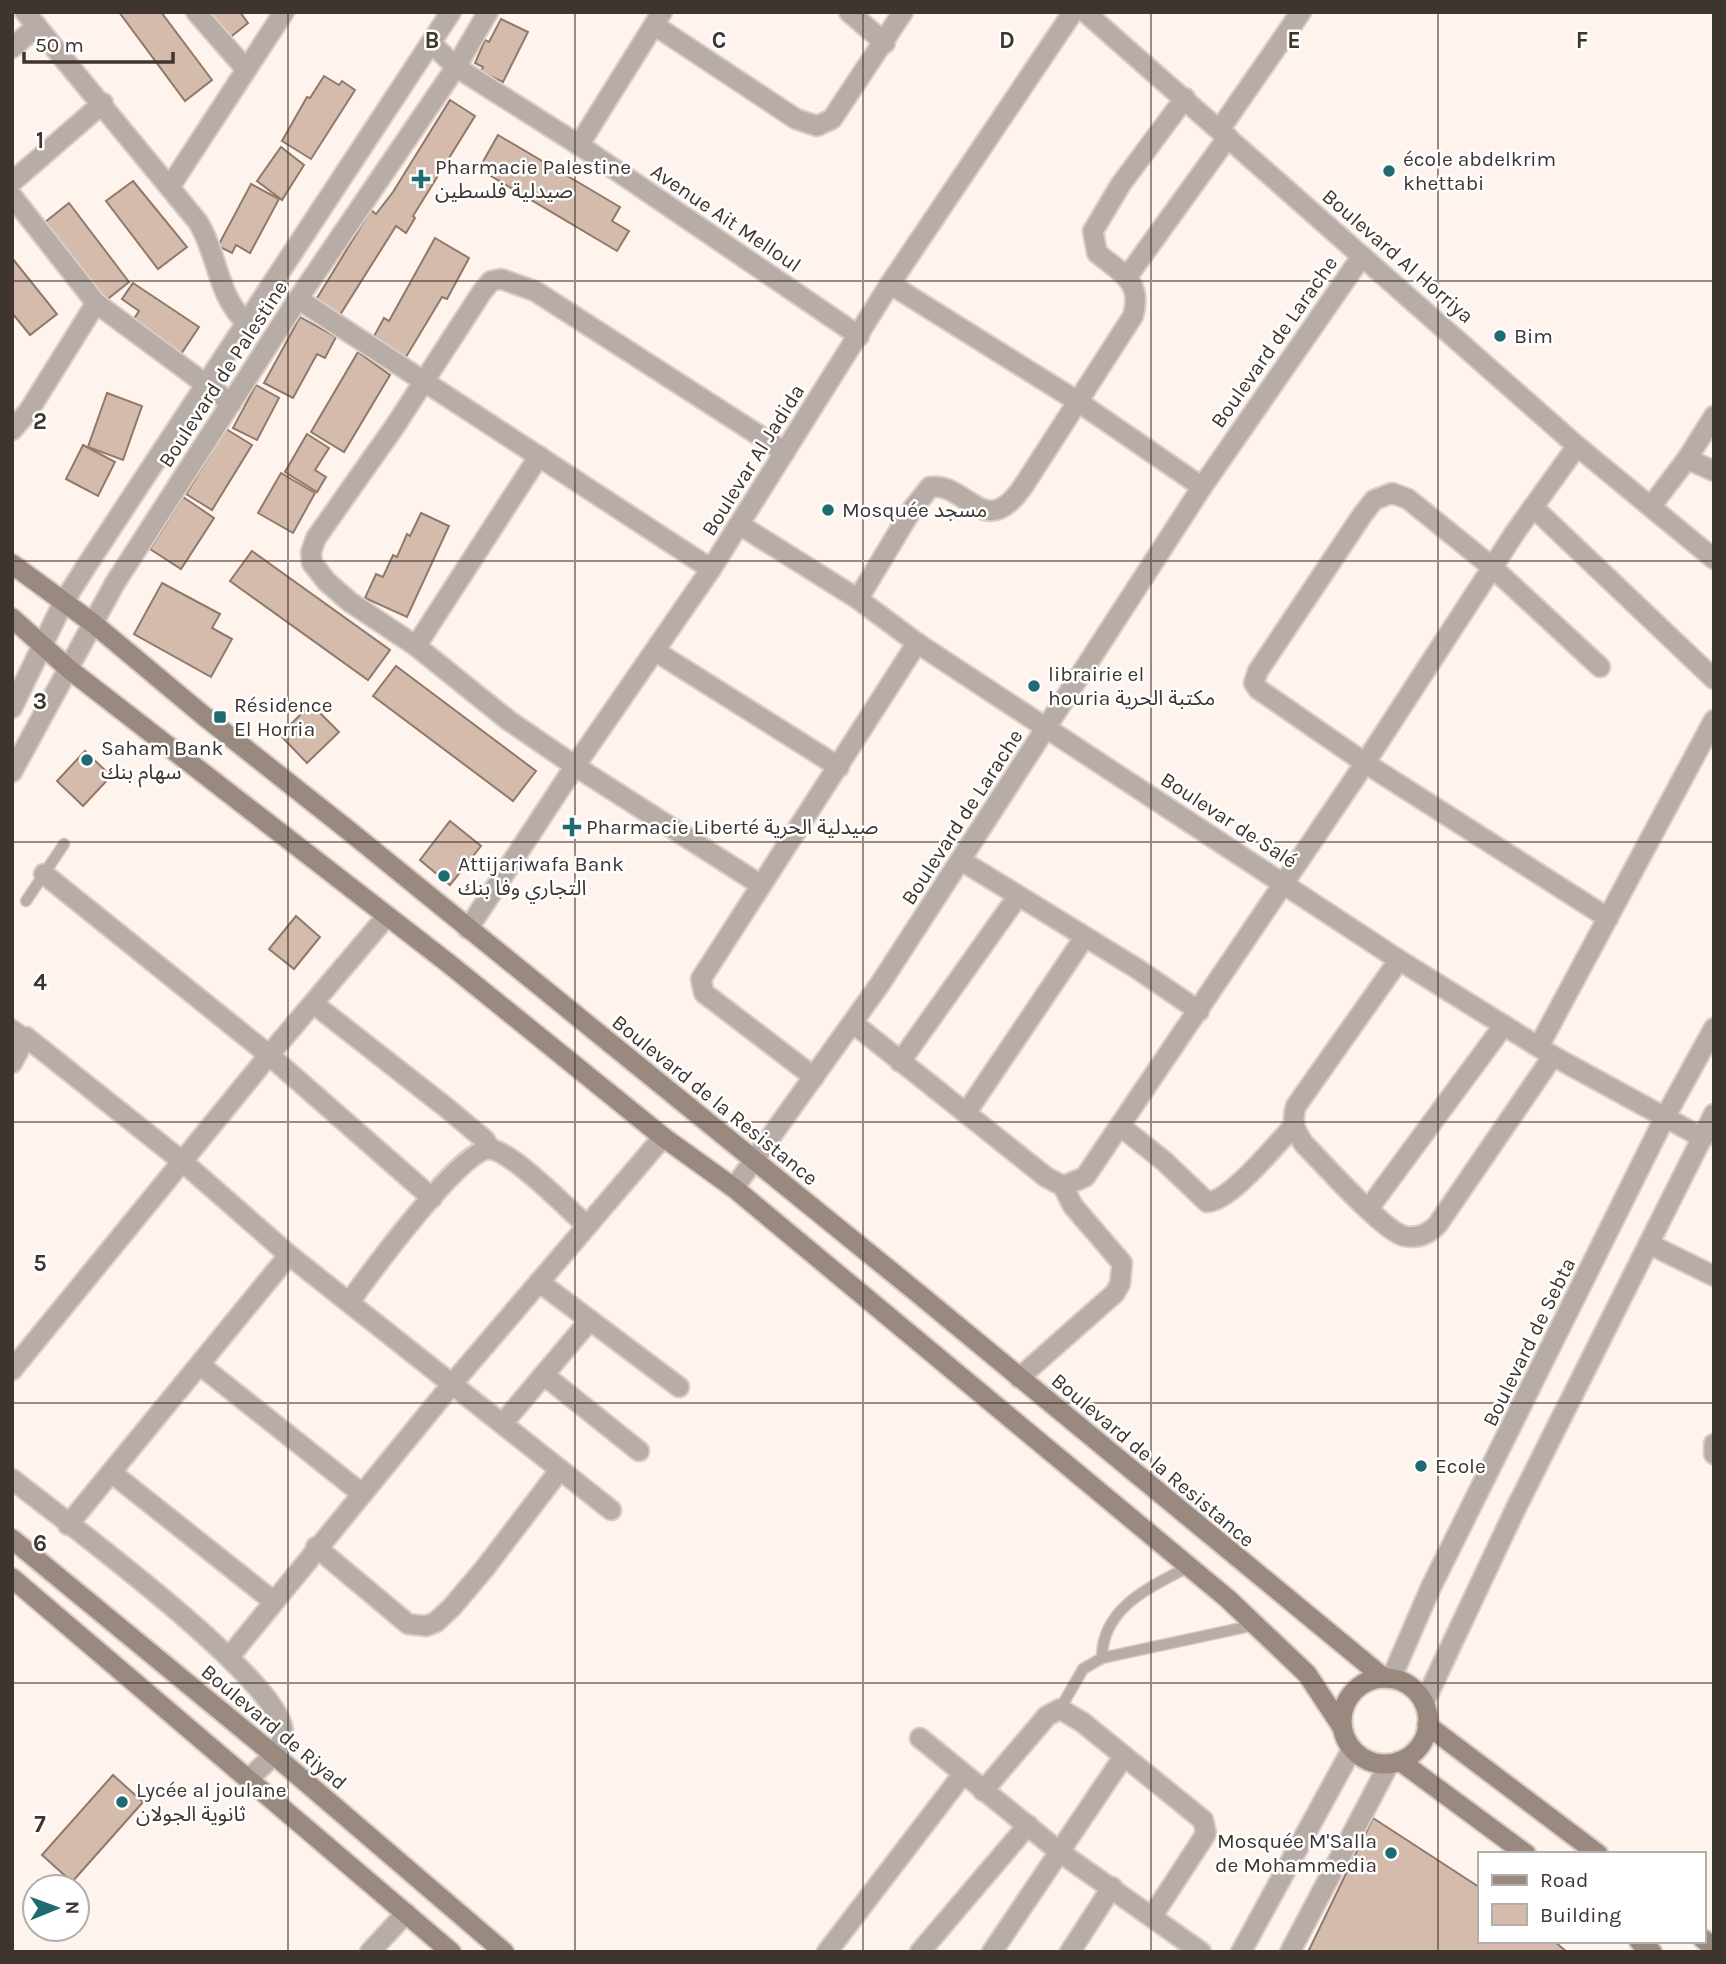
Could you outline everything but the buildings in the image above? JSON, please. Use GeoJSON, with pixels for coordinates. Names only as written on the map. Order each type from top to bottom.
{"type":"FeatureCollection","features":[{"type":"Feature","properties":{"kind":"main road","name":"Boulevard de la Resistance"},"geometry":{"type":"LineString","coordinates":[[12,564],[94,624],[1387,1678]]}},
{"type":"Feature","properties":{"kind":"main road"},"geometry":{"type":"LineString","coordinates":[[12,618],[41,647],[70,670],[387,916],[663,1137],[734,1188],[1188,1567],[1307,1674],[1342,1727],[1352,1749],[1375,1763],[1394,1762],[1419,1747],[1427,1725],[1424,1703],[1405,1683],[1387,1678],[1370,1681],[1356,1689],[1342,1712],[1342,1727]]}},
{"type":"Feature","properties":{"kind":"main road","name":"Boulevard de Riyad"},"geometry":{"type":"LineString","coordinates":[[12,1539],[273,1754],[504,1952]]}},
{"type":"Feature","properties":{"kind":"main road"},"geometry":{"type":"LineString","coordinates":[[12,1578],[451,1952]]}},
{"type":"Feature","properties":{"kind":"main road"},"geometry":{"type":"LineString","coordinates":[[1427,1725],[1595,1852]]}},
{"type":"Feature","properties":{"kind":"main road"},"geometry":{"type":"LineString","coordinates":[[1394,1762],[1523,1852]]}},
{"type":"Feature","properties":{"kind":"street"},"geometry":{"type":"LineString","coordinates":[[195,12],[245,68]]}},
{"type":"Feature","properties":{"kind":"street"},"geometry":{"type":"LineString","coordinates":[[171,186],[202,142],[245,68],[284,12]]}},
{"type":"Feature","properties":{"kind":"street","name":"Boulevard de Palestine"},"geometry":{"type":"LineString","coordinates":[[12,708],[63,603],[451,12]]}},
{"type":"Feature","properties":{"kind":"street","name":"Boulevard de Palestine"},"geometry":{"type":"LineString","coordinates":[[12,772],[70,670],[115,583],[298,299],[456,66],[488,12]]}},
{"type":"Feature","properties":{"kind":"street"},"geometry":{"type":"LineString","coordinates":[[849,12],[885,43]]}},
{"type":"Feature","properties":{"kind":"street"},"geometry":{"type":"LineString","coordinates":[[579,145],[658,19],[796,119],[817,126],[831,119],[885,43],[903,12]]}},
{"type":"Feature","properties":{"kind":"street","name":"Boulevar Al Jadida"},"geometry":{"type":"LineString","coordinates":[[468,929],[575,766],[711,569],[890,284],[1073,12]]}},
{"type":"Feature","properties":{"kind":"street","name":"Boulevard Al Horriya"},"geometry":{"type":"LineString","coordinates":[[1085,12],[1577,446],[1652,505],[1714,559]]}},
{"type":"Feature","properties":{"kind":"street"},"geometry":{"type":"LineString","coordinates":[[1127,277],[1301,12]]}},
{"type":"Feature","properties":{"kind":"street"},"geometry":{"type":"LineString","coordinates":[[12,48],[31,19],[171,186],[203,230],[225,292],[237,314],[246,322]]}},
{"type":"Feature","properties":{"kind":"street","name":"Avenue Ait Melloul"},"geometry":{"type":"LineString","coordinates":[[431,43],[456,66],[579,145],[859,336]]}},
{"type":"Feature","properties":{"kind":"street"},"geometry":{"type":"LineString","coordinates":[[859,599],[926,491],[939,486],[971,504],[993,510],[1012,503],[1133,316],[1136,293],[1127,277],[1097,253],[1093,232],[1121,184],[1185,98]]}},
{"type":"Feature","properties":{"kind":"street"},"geometry":{"type":"LineString","coordinates":[[12,182],[103,103]]}},
{"type":"Feature","properties":{"kind":"street"},"geometry":{"type":"LineString","coordinates":[[12,196],[96,303],[231,403]]}},
{"type":"Feature","properties":{"kind":"street","name":"Boulevard de Larache"},"geometry":{"type":"LineString","coordinates":[[734,1188],[853,1023],[962,861],[1202,487],[1362,256]]}},
{"type":"Feature","properties":{"kind":"street"},"geometry":{"type":"LineString","coordinates":[[761,885],[508,720],[416,646],[327,582],[312,563],[311,552],[316,538],[491,281],[501,279],[535,291],[598,329],[785,452]]}},
{"type":"Feature","properties":{"kind":"street"},"geometry":{"type":"LineString","coordinates":[[890,284],[1077,401],[1202,487]]}},
{"type":"Feature","properties":{"kind":"street"},"geometry":{"type":"LineString","coordinates":[[298,299],[426,380],[711,569]]}},
{"type":"Feature","properties":{"kind":"street"},"geometry":{"type":"LineString","coordinates":[[12,430],[28,412],[96,303]]}},
{"type":"Feature","properties":{"kind":"street"},"geometry":{"type":"LineString","coordinates":[[1652,505],[1687,460],[1714,416]]}},
{"type":"Feature","properties":{"kind":"street"},"geometry":{"type":"LineString","coordinates":[[1063,1186],[1085,1177],[1365,763],[1492,567],[1577,446]]}},
{"type":"Feature","properties":{"kind":"street"},"geometry":{"type":"LineString","coordinates":[[416,646],[539,456]]}},
{"type":"Feature","properties":{"kind":"street"},"geometry":{"type":"LineString","coordinates":[[1687,460],[1714,471]]}},
{"type":"Feature","properties":{"kind":"street"},"geometry":{"type":"LineString","coordinates":[[1601,667],[1492,567],[1408,499],[1399,494],[1382,494],[1363,514],[1258,671],[1254,683],[1258,689],[1365,763],[1608,918]]}},
{"type":"Feature","properties":{"kind":"street"},"geometry":{"type":"LineString","coordinates":[[1533,507],[1714,679]]}},
{"type":"Feature","properties":{"kind":"street","name":"Boulevar de Salé"},"geometry":{"type":"LineString","coordinates":[[740,525],[859,599],[917,643],[1399,960],[1546,1051],[1664,1119],[1703,1138]]}},
{"type":"Feature","properties":{"kind":"street"},"geometry":{"type":"LineString","coordinates":[[814,1077],[704,993],[701,985],[705,972],[917,643]]}},
{"type":"Feature","properties":{"kind":"street"},"geometry":{"type":"LineString","coordinates":[[655,651],[839,767]]}},
{"type":"Feature","properties":{"kind":"street"},"geometry":{"type":"LineString","coordinates":[[1293,1127],[1304,1144],[1395,1232],[1404,1236],[1418,1236],[1432,1230],[1462,1194],[1546,1051],[1608,918],[1714,720]]}},
{"type":"Feature","properties":{"kind":"street"},"geometry":{"type":"LineString","coordinates":[[962,861],[1084,939],[1136,968],[1199,1011]]}},
{"type":"Feature","properties":{"kind":"street"},"geometry":{"type":"LineString","coordinates":[[44,874],[268,1055],[432,1198]]}},
{"type":"Feature","properties":{"kind":"street"},"geometry":{"type":"LineString","coordinates":[[900,1062],[1017,896]]}},
{"type":"Feature","properties":{"kind":"street"},"geometry":{"type":"LineString","coordinates":[[12,1370],[268,1055],[387,916]]}},
{"type":"Feature","properties":{"kind":"street"},"geometry":{"type":"LineString","coordinates":[[966,1113],[1084,939]]}},
{"type":"Feature","properties":{"kind":"street"},"geometry":{"type":"LineString","coordinates":[[1120,1126],[1164,1161],[1207,1202],[1213,1202],[1232,1190],[1293,1127],[1296,1106],[1399,960]]}},
{"type":"Feature","properties":{"kind":"street"},"geometry":{"type":"LineString","coordinates":[[314,1004],[485,1140],[490,1149],[524,1169],[587,1226]]}},
{"type":"Feature","properties":{"kind":"street"},"geometry":{"type":"LineString","coordinates":[[853,1023],[1023,1161],[1063,1186],[1073,1206],[1122,1263],[1121,1284],[1115,1293],[1019,1378]]}},
{"type":"Feature","properties":{"kind":"street"},"geometry":{"type":"LineString","coordinates":[[1369,1208],[1504,1025]]}},
{"type":"Feature","properties":{"kind":"street","name":"Boulevard de Sebta"},"geometry":{"type":"LineString","coordinates":[[1387,1678],[1664,1119],[1714,1028]]}},
{"type":"Feature","properties":{"kind":"street"},"geometry":{"type":"LineString","coordinates":[[12,1063],[19,1032],[183,1162],[289,1255],[453,1382],[559,1471],[611,1510]]}},
{"type":"Feature","properties":{"kind":"street"},"geometry":{"type":"LineString","coordinates":[[1424,1703],[1515,1510],[1714,1114]]}},
{"type":"Feature","properties":{"kind":"street"},"geometry":{"type":"LineString","coordinates":[[230,1656],[316,1547],[453,1382],[663,1137]]}},
{"type":"Feature","properties":{"kind":"street"},"geometry":{"type":"LineString","coordinates":[[350,1301],[468,1157],[490,1149]]}},
{"type":"Feature","properties":{"kind":"street"},"geometry":{"type":"LineString","coordinates":[[1649,1244],[1714,1276]]}},
{"type":"Feature","properties":{"kind":"street"},"geometry":{"type":"LineString","coordinates":[[68,1525],[289,1255]]}},
{"type":"Feature","properties":{"kind":"street"},"geometry":{"type":"LineString","coordinates":[[539,1282],[678,1387]]}},
{"type":"Feature","properties":{"kind":"street"},"geometry":{"type":"LineString","coordinates":[[503,1423],[590,1320]]}},
{"type":"Feature","properties":{"kind":"street"},"geometry":{"type":"LineString","coordinates":[[200,1365],[361,1493]]}},
{"type":"Feature","properties":{"kind":"street"},"geometry":{"type":"LineString","coordinates":[[544,1375],[639,1451]]}},
{"type":"Feature","properties":{"kind":"street"},"geometry":{"type":"LineString","coordinates":[[1714,1444],[1714,1454]]}},
{"type":"Feature","properties":{"kind":"street"},"geometry":{"type":"LineString","coordinates":[[316,1547],[408,1624],[426,1626],[436,1622],[452,1607],[559,1471]]}},
{"type":"Feature","properties":{"kind":"street"},"geometry":{"type":"LineString","coordinates":[[112,1473],[273,1601]]}},
{"type":"Feature","properties":{"kind":"street"},"geometry":{"type":"LineString","coordinates":[[12,1479],[230,1656],[257,1683],[280,1717],[283,1734],[273,1754],[248,1779]]}},
{"type":"Feature","properties":{"kind":"street"},"geometry":{"type":"LineString","coordinates":[[983,1791],[1047,1716],[1060,1709],[1124,1756],[1203,1820],[1206,1833],[1153,1915]]}},
{"type":"Feature","properties":{"kind":"street"},"geometry":{"type":"LineString","coordinates":[[920,1738],[1061,1853],[1153,1915],[1201,1952]]}},
{"type":"Feature","properties":{"kind":"street"},"geometry":{"type":"LineString","coordinates":[[1241,1952],[1352,1749]]}},
{"type":"Feature","properties":{"kind":"street"},"geometry":{"type":"LineString","coordinates":[[992,1952],[1124,1756]]}},
{"type":"Feature","properties":{"kind":"street"},"geometry":{"type":"LineString","coordinates":[[1290,1952],[1394,1762]]}},
{"type":"Feature","properties":{"kind":"street"},"geometry":{"type":"LineString","coordinates":[[827,1952],[963,1774]]}},
{"type":"Feature","properties":{"kind":"street"},"geometry":{"type":"LineString","coordinates":[[920,1952],[1028,1825]]}},
{"type":"Feature","properties":{"kind":"street"},"geometry":{"type":"LineString","coordinates":[[1070,1952],[1112,1887]]}},
{"type":"Feature","properties":{"kind":"street"},"geometry":{"type":"LineString","coordinates":[[370,1952],[405,1913]]}},
{"type":"Feature","properties":{"kind":"lane"},"geometry":{"type":"LineString","coordinates":[[26,901],[64,844]]}},
{"type":"Feature","properties":{"kind":"lane"},"geometry":{"type":"LineString","coordinates":[[1102,1658],[1105,1638],[1127,1603],[1139,1593],[1188,1567]]}},
{"type":"Feature","properties":{"kind":"lane"},"geometry":{"type":"LineString","coordinates":[[1060,1709],[1083,1669],[1102,1658],[1255,1625]]}},
{"type":"Feature","properties":{"kind":"place","name":"école abdelkrim khettabi"},"geometry":{"type":"Point","coordinates":[1389,171]}},
{"type":"Feature","properties":{"kind":"place","name":"Pharmacie Palestine صيدلية فلسطين"},"geometry":{"type":"Point","coordinates":[421,179]}},
{"type":"Feature","properties":{"kind":"place","name":"Bim"},"geometry":{"type":"Point","coordinates":[1500,336]}},
{"type":"Feature","properties":{"kind":"place","name":"Mosquée مسجد"},"geometry":{"type":"Point","coordinates":[828,510]}},
{"type":"Feature","properties":{"kind":"place","name":"librairie el houria مكتبة الحرية"},"geometry":{"type":"Point","coordinates":[1034,686]}},
{"type":"Feature","properties":{"kind":"place","name":"Résidence El Horria"},"geometry":{"type":"Point","coordinates":[220,717]}},
{"type":"Feature","properties":{"kind":"place","name":"Saham Bank سهام بنك"},"geometry":{"type":"Point","coordinates":[87,760]}},
{"type":"Feature","properties":{"kind":"place","name":"Pharmacie Liberté صيدلية الحرية"},"geometry":{"type":"Point","coordinates":[572,827]}},
{"type":"Feature","properties":{"kind":"place","name":"Attijariwafa Bank التجاري وفا بنك"},"geometry":{"type":"Point","coordinates":[444,876]}},
{"type":"Feature","properties":{"kind":"place","name":"Ecole"},"geometry":{"type":"Point","coordinates":[1421,1466]}},
{"type":"Feature","properties":{"kind":"place","name":"Lycée al joulane ثانوية الجولان"},"geometry":{"type":"Point","coordinates":[122,1802]}},
{"type":"Feature","properties":{"kind":"place","name":"Mosquée M'Salla de Mohammedia"},"geometry":{"type":"Point","coordinates":[1391,1853]}}]}
